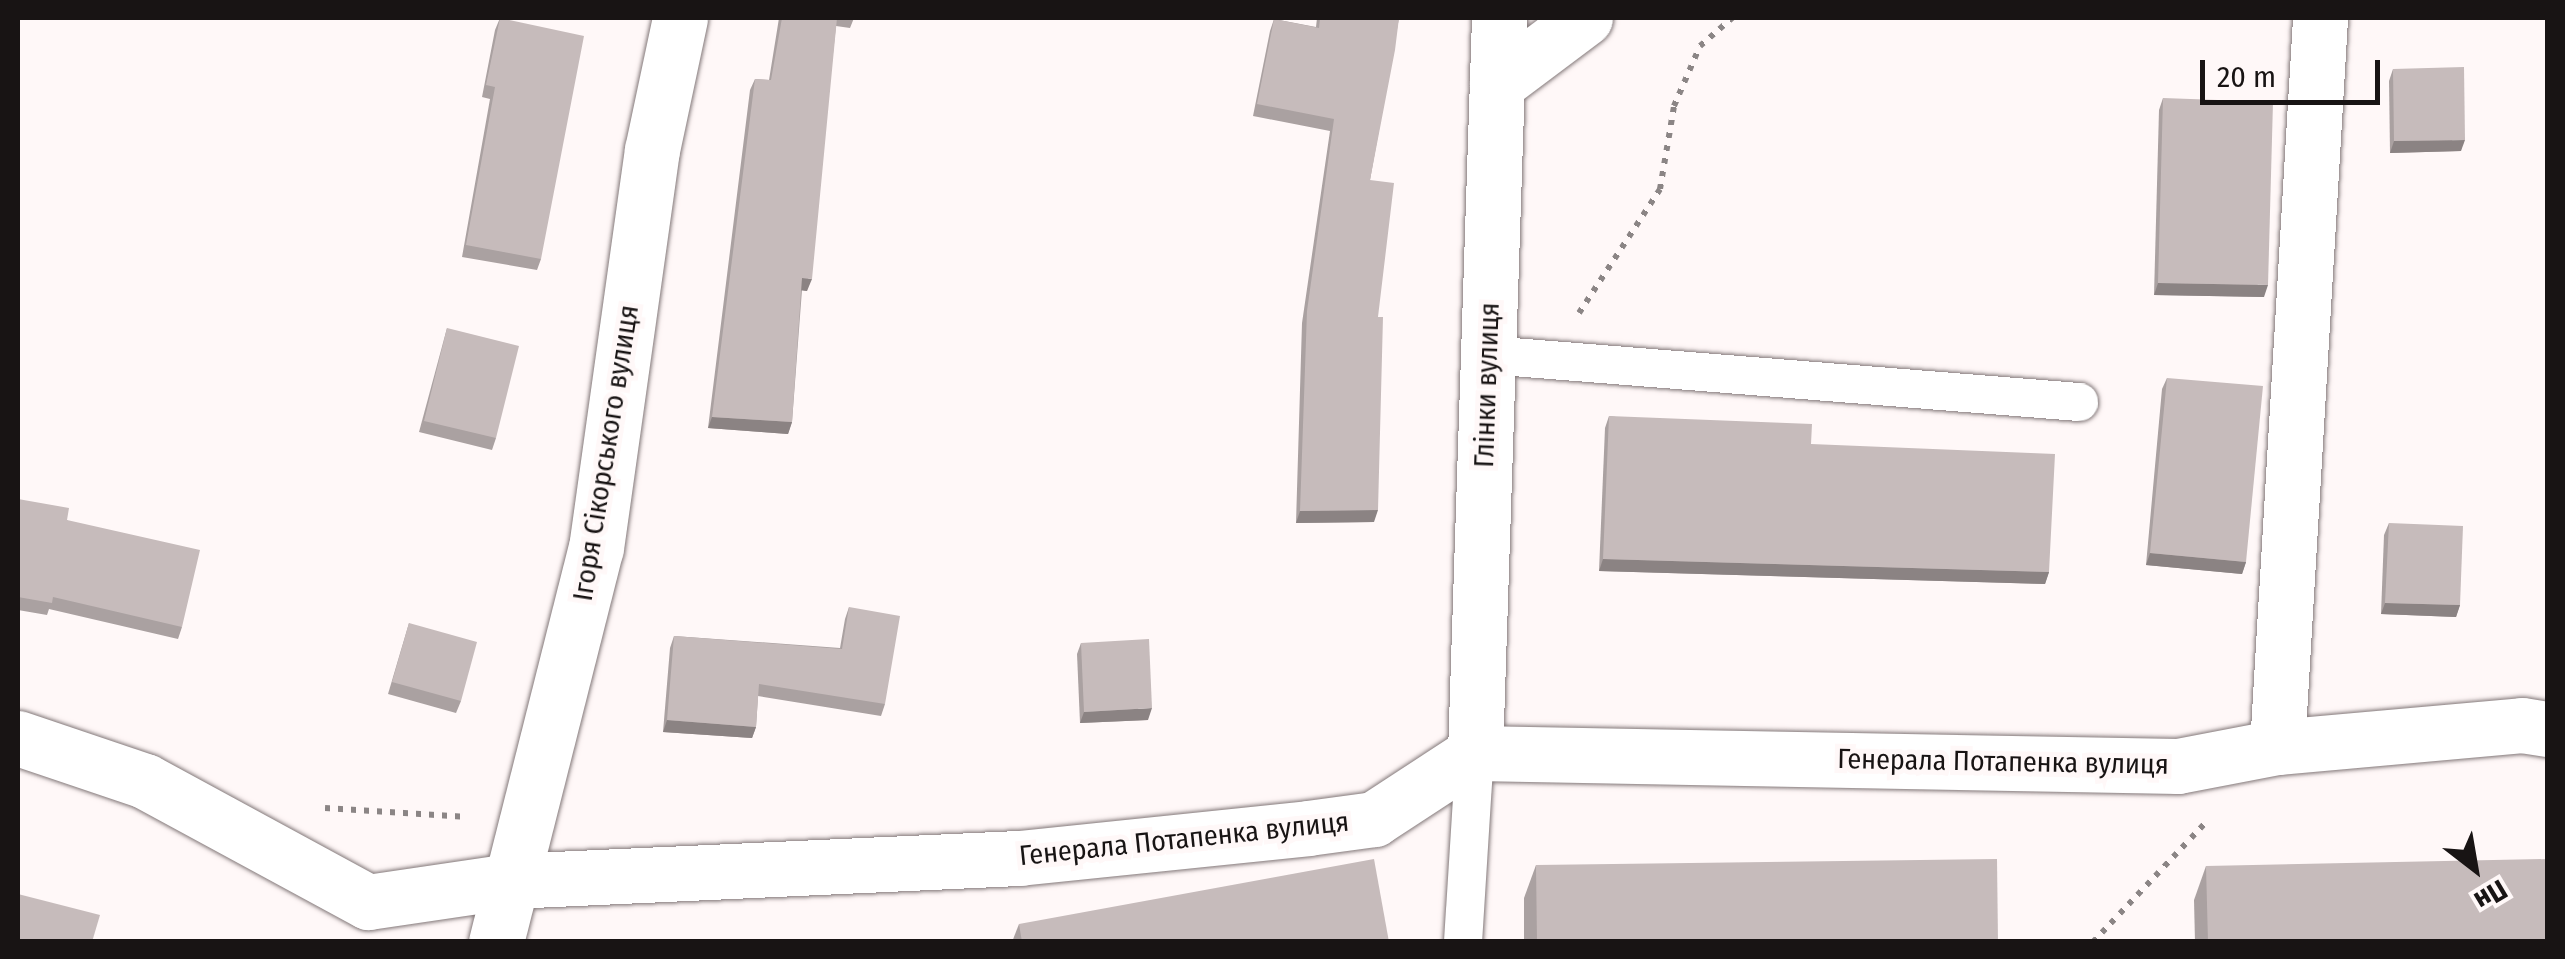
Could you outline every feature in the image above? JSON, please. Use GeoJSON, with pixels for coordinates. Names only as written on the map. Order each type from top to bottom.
{"type":"FeatureCollection","features":[{"type":"Feature","properties":{"kind":"street","name":"Ігоря Сікорського вулиця"},"geometry":{"type":"LineString","coordinates":[[496,942],[596,548],[652,150],[680,18]]}},
{"type":"Feature","properties":{"kind":"street","name":"Глінки вулиця"},"geometry":{"type":"LineString","coordinates":[[1475,753],[1499,18]]}},
{"type":"Feature","properties":{"kind":"street"},"geometry":{"type":"LineString","coordinates":[[1497,84],[1584,18]]}},
{"type":"Feature","properties":{"kind":"street"},"geometry":{"type":"LineString","coordinates":[[2277,748],[2320,18]]}},
{"type":"Feature","properties":{"kind":"street","name":"Генерала Потапенка вулиця"},"geometry":{"type":"LineString","coordinates":[[18,738],[144,780],[368,902],[510,881],[1019,858],[1308,828],[1374,819],[1475,753],[2178,766],[2277,748],[2522,725],[2548,728]]}},
{"type":"Feature","properties":{"kind":"lane"},"geometry":{"type":"LineString","coordinates":[[1488,354],[2079,402]]}},
{"type":"Feature","properties":{"kind":"lane"},"geometry":{"type":"LineString","coordinates":[[1463,942],[1475,753]]}},
{"type":"Feature","properties":{"kind":"path"},"geometry":{"type":"LineString","coordinates":[[314,808],[526,820]]}},
{"type":"Feature","properties":{"kind":"path"},"geometry":{"type":"LineString","coordinates":[[2093,942],[2211,817]]}},
{"type":"Feature","properties":{"kind":"building"},"geometry":{"type":"Polygon","coordinates":[[[500,18],[584,36],[541,259],[466,245],[495,87],[486,85],[500,18]]]}},
{"type":"Feature","properties":{"kind":"building"},"geometry":{"type":"Polygon","coordinates":[[[782,18],[837,18],[812,279],[802,278],[792,422],[712,417],[755,79],[771,80],[782,18]]]}},
{"type":"Feature","properties":{"kind":"building"},"geometry":{"type":"Polygon","coordinates":[[[1320,18],[1399,18],[1370,180],[1394,183],[1378,317],[1383,317],[1378,510],[1300,511],[1307,311],[1334,119],[1257,104],[1274,19],[1319,28],[1320,18]]]}},
{"type":"Feature","properties":{"kind":"building"},"geometry":{"type":"Polygon","coordinates":[[[2464,67],[2465,140],[2394,141],[2393,69],[2464,67]]]}},
{"type":"Feature","properties":{"kind":"building"},"geometry":{"type":"Polygon","coordinates":[[[2163,98],[2273,102],[2268,285],[2158,283],[2163,98]]]}},
{"type":"Feature","properties":{"kind":"building"},"geometry":{"type":"Polygon","coordinates":[[[447,328],[519,346],[496,438],[424,421],[447,328]]]}},
{"type":"Feature","properties":{"kind":"building"},"geometry":{"type":"Polygon","coordinates":[[[2167,378],[2263,386],[2246,562],[2150,553],[2167,378]]]}},
{"type":"Feature","properties":{"kind":"building"},"geometry":{"type":"Polygon","coordinates":[[[1609,416],[1812,424],[1811,444],[2055,454],[2049,572],[1603,559],[1609,416]]]}},
{"type":"Feature","properties":{"kind":"building"},"geometry":{"type":"Polygon","coordinates":[[[18,499],[69,508],[67,520],[200,550],[182,627],[53,597],[52,603],[18,597],[18,499]]]}},
{"type":"Feature","properties":{"kind":"building"},"geometry":{"type":"Polygon","coordinates":[[[2389,523],[2463,526],[2460,605],[2385,603],[2389,523]]]}},
{"type":"Feature","properties":{"kind":"building"},"geometry":{"type":"Polygon","coordinates":[[[849,607],[900,616],[885,704],[759,684],[756,727],[667,720],[674,636],[842,649],[849,607]]]}},
{"type":"Feature","properties":{"kind":"building"},"geometry":{"type":"Polygon","coordinates":[[[409,623],[477,642],[461,701],[392,682],[409,623]]]}},
{"type":"Feature","properties":{"kind":"building"},"geometry":{"type":"Polygon","coordinates":[[[1149,639],[1152,708],[1084,712],[1081,643],[1149,639]]]}},
{"type":"Feature","properties":{"kind":"building"},"geometry":{"type":"Polygon","coordinates":[[[1374,859],[1389,942],[1022,942],[1019,924],[1374,859]]]}},
{"type":"Feature","properties":{"kind":"building"},"geometry":{"type":"Polygon","coordinates":[[[1997,859],[1998,942],[1537,942],[1536,865],[1997,859]]]}},
{"type":"Feature","properties":{"kind":"building"},"geometry":{"type":"Polygon","coordinates":[[[2548,859],[2548,942],[2208,942],[2206,866],[2548,859]]]}},
{"type":"Feature","properties":{"kind":"building"},"geometry":{"type":"Polygon","coordinates":[[[18,894],[100,915],[92,942],[18,942],[18,894]]]}}]}
